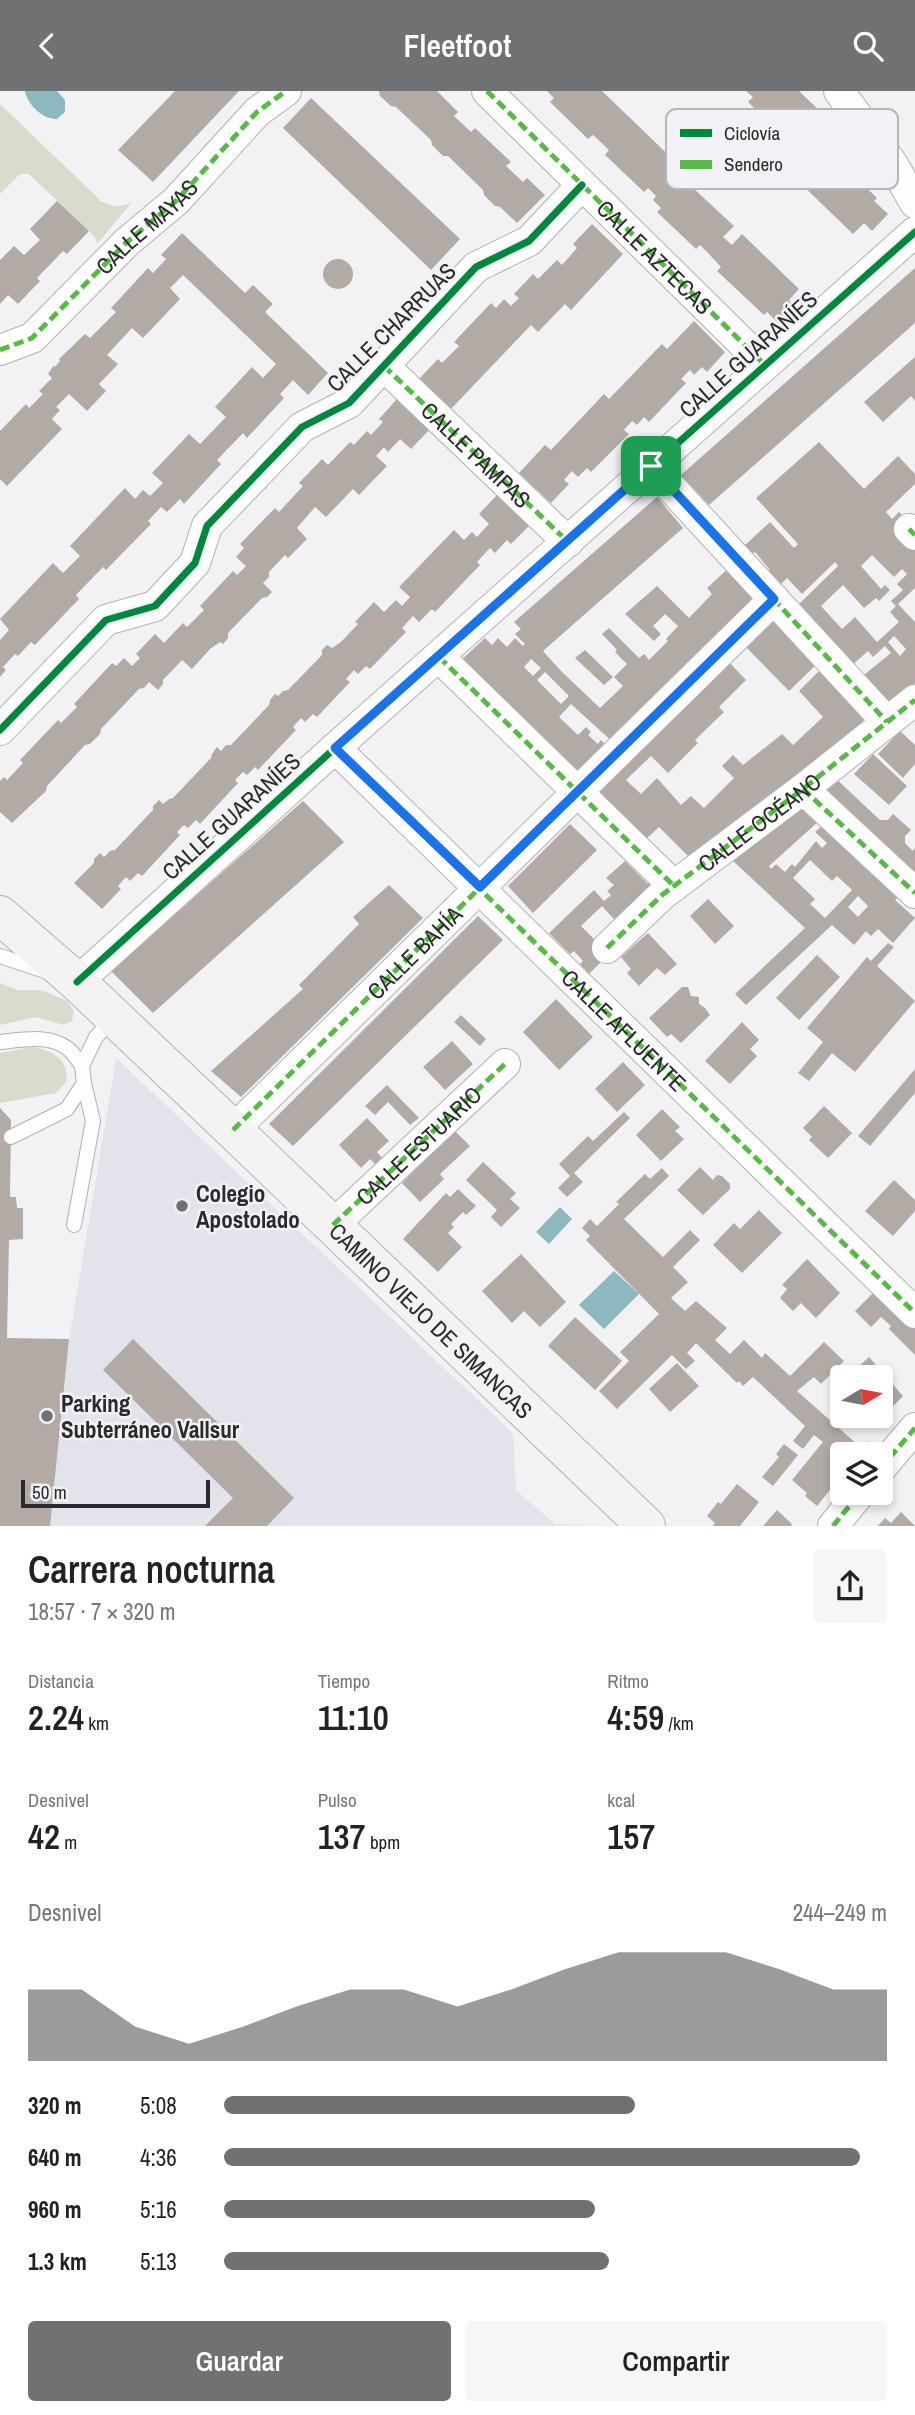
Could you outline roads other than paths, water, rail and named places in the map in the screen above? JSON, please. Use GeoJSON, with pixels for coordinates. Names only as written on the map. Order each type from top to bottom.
{"type":"FeatureCollection","features":[{"type":"Feature","properties":{"kind":"main road","name":"CAMINO VIEJO DE SIMANCAS"},"geometry":{"type":"LineString","coordinates":[[0,915],[76,982],[233,1130],[646,1526]]}},
{"type":"Feature","properties":{"kind":"street","name":"CALLE MAYAS"},"geometry":{"type":"LineString","coordinates":[[0,350],[32,338],[127,242],[176,201],[257,112],[286,91]]}},
{"type":"Feature","properties":{"kind":"street","name":"CALLE AZTECAS"},"geometry":{"type":"LineString","coordinates":[[486,91],[765,365]]}},
{"type":"Feature","properties":{"kind":"street"},"geometry":{"type":"LineString","coordinates":[[839,91],[852,109]]}},
{"type":"Feature","properties":{"kind":"street"},"geometry":{"type":"LineString","coordinates":[[898,173],[915,203]]}},
{"type":"Feature","properties":{"kind":"street","name":"CALLE CHARRUAS"},"geometry":{"type":"LineString","coordinates":[[0,730],[106,620],[155,606],[195,563],[207,526],[302,427],[349,403],[476,267],[530,241],[582,185]]}},
{"type":"Feature","properties":{"kind":"street","name":"CALLE GUARANÍES"},"geometry":{"type":"LineString","coordinates":[[76,982],[915,232]]}},
{"type":"Feature","properties":{"kind":"street","name":"CALLE PAMPAS"},"geometry":{"type":"LineString","coordinates":[[384,366],[568,541]]}},
{"type":"Feature","properties":{"kind":"street"},"geometry":{"type":"LineString","coordinates":[[651,466],[887,722]]}},
{"type":"Feature","properties":{"kind":"street","name":"CALLE BAHÍA"},"geometry":{"type":"LineString","coordinates":[[233,1130],[774,599]]}},
{"type":"Feature","properties":{"kind":"street"},"geometry":{"type":"LineString","coordinates":[[439,657],[674,886]]}},
{"type":"Feature","properties":{"kind":"street","name":"CALLE OCÉANO"},"geometry":{"type":"LineString","coordinates":[[607,948],[674,886],[915,700]]}},
{"type":"Feature","properties":{"kind":"street","name":"CALLE AFLUENTE"},"geometry":{"type":"LineString","coordinates":[[335,748],[915,1313]]}},
{"type":"Feature","properties":{"kind":"street"},"geometry":{"type":"LineString","coordinates":[[803,789],[915,893]]}},
{"type":"Feature","properties":{"kind":"street","name":"CALLE ESTUARIO"},"geometry":{"type":"LineString","coordinates":[[333,1225],[505,1064]]}},
{"type":"Feature","properties":{"kind":"street"},"geometry":{"type":"LineString","coordinates":[[893,1454],[915,1428]]}},
{"type":"Feature","properties":{"kind":"street"},"geometry":{"type":"LineString","coordinates":[[833,1526],[850,1505]]}},
{"type":"Feature","properties":{"kind":"lane"},"geometry":{"type":"LineString","coordinates":[[0,956],[76,982]]}},
{"type":"Feature","properties":{"kind":"lane"},"geometry":{"type":"LineString","coordinates":[[82,1066],[96,1037],[113,1019]]}},
{"type":"Feature","properties":{"kind":"lane"},"geometry":{"type":"LineString","coordinates":[[0,1042],[34,1039],[57,1042],[69,1049],[82,1066],[93,1121],[74,1225]]}},
{"type":"Feature","properties":{"kind":"lane"},"geometry":{"type":"LineString","coordinates":[[11,1137],[67,1109],[84,1083]]}},
{"type":"Feature","properties":{"kind":"water"},"geometry":{"type":"Polygon","coordinates":[[[25,91],[57,91],[65,100],[65,112],[57,119],[46,117],[32,106],[25,91]]]}},
{"type":"Feature","properties":{"kind":"water"},"geometry":{"type":"Polygon","coordinates":[[[560,1207],[572,1219],[549,1244],[536,1232],[560,1207]]]}},
{"type":"Feature","properties":{"kind":"water"},"geometry":{"type":"Polygon","coordinates":[[[614,1271],[639,1294],[604,1329],[579,1305],[614,1271]]]}},
{"type":"Feature","properties":{"kind":"place","name":"Colegio Apostolado"},"geometry":{"type":"Point","coordinates":[182,1206]}},
{"type":"Feature","properties":{"kind":"place","name":"Parking Subterráneo Vallsur"},"geometry":{"type":"Point","coordinates":[47,1416]}}]}
